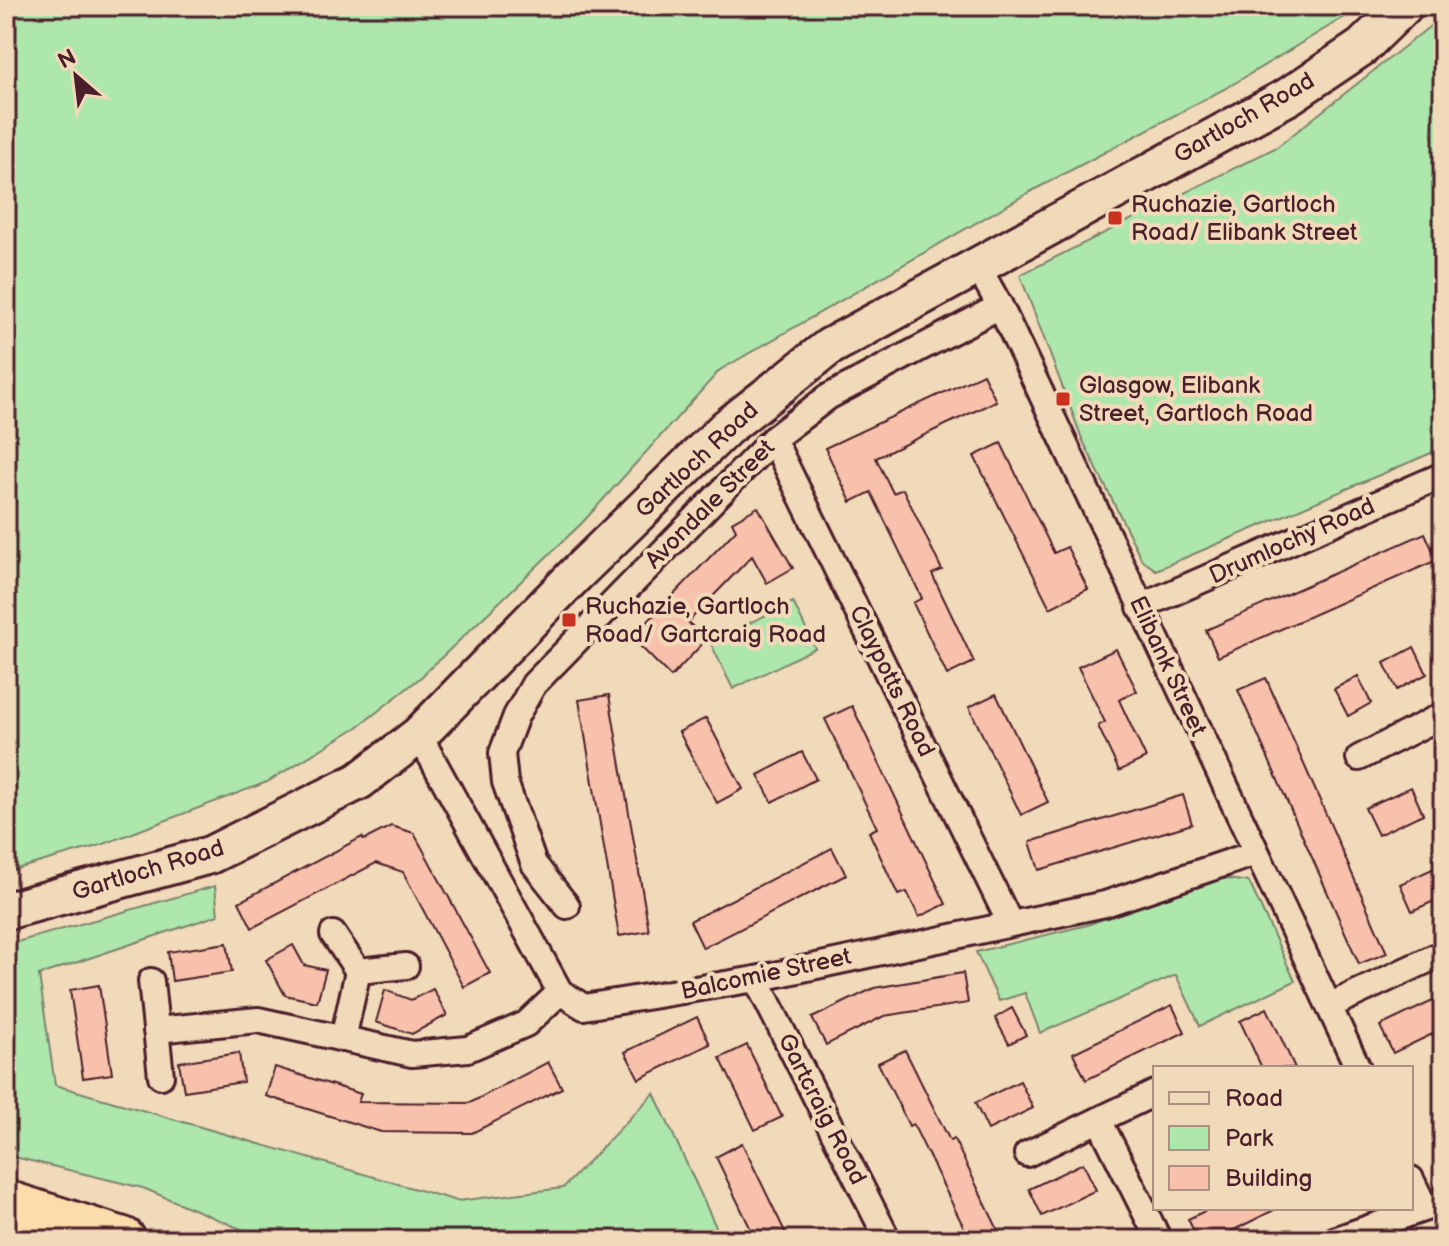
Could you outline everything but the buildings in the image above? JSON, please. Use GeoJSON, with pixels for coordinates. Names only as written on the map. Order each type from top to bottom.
{"type":"FeatureCollection","features":[{"type":"Feature","properties":{"kind":"highway"},"geometry":{"type":"LineString","coordinates":[[6,1203],[123,1240]]}},
{"type":"Feature","properties":{"kind":"highway"},"geometry":{"type":"LineString","coordinates":[[6,1237],[18,1240]]}},
{"type":"Feature","properties":{"kind":"main road","name":"Gartloch Road"},"geometry":{"type":"LineString","coordinates":[[6,911],[210,855],[359,781],[419,735],[576,574],[726,428],[829,347],[1289,96],[1362,47],[1404,6]]}},
{"type":"Feature","properties":{"kind":"street","name":"Elibank Street"},"geometry":{"type":"LineString","coordinates":[[977,265],[1000,306],[1357,1066]]}},
{"type":"Feature","properties":{"kind":"street","name":"Avondale Street"},"geometry":{"type":"LineString","coordinates":[[567,906],[534,864],[505,782],[502,753],[534,684],[773,439],[828,397],[1000,306]]}},
{"type":"Feature","properties":{"kind":"street","name":"Claypotts Road"},"geometry":{"type":"LineString","coordinates":[[773,439],[1010,923]]}},
{"type":"Feature","properties":{"kind":"street","name":"Drumlochy Road"},"geometry":{"type":"LineString","coordinates":[[1140,607],[1443,475]]}},
{"type":"Feature","properties":{"kind":"street"},"geometry":{"type":"LineString","coordinates":[[1359,758],[1443,715]]}},
{"type":"Feature","properties":{"kind":"street"},"geometry":{"type":"LineString","coordinates":[[156,1030],[258,1020],[412,1054],[468,1049],[526,1024],[560,992],[419,735]]}},
{"type":"Feature","properties":{"kind":"street","name":"Balcomie Street"},"geometry":{"type":"LineString","coordinates":[[560,992],[584,1007],[756,979],[1105,904],[1256,853]]}},
{"type":"Feature","properties":{"kind":"street"},"geometry":{"type":"LineString","coordinates":[[499,880],[534,864]]}},
{"type":"Feature","properties":{"kind":"street"},"geometry":{"type":"LineString","coordinates":[[333,934],[358,971],[343,1039]]}},
{"type":"Feature","properties":{"kind":"street"},"geometry":{"type":"LineString","coordinates":[[1329,1006],[1443,953]]}},
{"type":"Feature","properties":{"kind":"street"},"geometry":{"type":"LineString","coordinates":[[358,971],[406,966]]}},
{"type":"Feature","properties":{"kind":"street","name":"Gartcraig Road"},"geometry":{"type":"LineString","coordinates":[[756,979],[888,1240]]}},
{"type":"Feature","properties":{"kind":"street"},"geometry":{"type":"LineString","coordinates":[[151,981],[161,1076]]}},
{"type":"Feature","properties":{"kind":"street"},"geometry":{"type":"LineString","coordinates":[[1027,1154],[1153,1094]]}},
{"type":"Feature","properties":{"kind":"street"},"geometry":{"type":"LineString","coordinates":[[1099,1120],[1159,1240]]}},
{"type":"Feature","properties":{"kind":"street"},"geometry":{"type":"LineString","coordinates":[[1334,1240],[1434,1205],[1413,1181]]}},
{"type":"Feature","properties":{"kind":"green space"},"geometry":{"type":"Polygon","coordinates":[[[6,6],[1357,6],[1351,13],[1230,86],[1028,193],[720,370],[582,523],[420,678],[359,726],[267,782],[101,845],[6,872],[6,6]]]}},
{"type":"Feature","properties":{"kind":"green space"},"geometry":{"type":"Polygon","coordinates":[[[1443,16],[1443,448],[1156,570],[1142,560],[1083,441],[1020,275],[1277,147],[1443,16]]]}},
{"type":"Feature","properties":{"kind":"green space"},"geometry":{"type":"Polygon","coordinates":[[[793,602],[815,648],[733,689],[710,642],[793,602]]]}},
{"type":"Feature","properties":{"kind":"green space"},"geometry":{"type":"Polygon","coordinates":[[[1214,877],[1249,882],[1295,981],[1200,1026],[1176,975],[1040,1033],[1025,993],[999,1001],[976,952],[1087,925],[1214,877]]]}},
{"type":"Feature","properties":{"kind":"green space"},"geometry":{"type":"Polygon","coordinates":[[[215,886],[218,915],[39,975],[55,1085],[457,1201],[563,1188],[654,1093],[722,1240],[267,1240],[143,1188],[6,1155],[6,945],[215,886]]]}},
{"type":"Feature","properties":{"kind":"place","name":"Ruchazie, Gartloch Road/ Elibank Street"},"geometry":{"type":"Point","coordinates":[1115,218]}},
{"type":"Feature","properties":{"kind":"place","name":"Glasgow, Elibank Street, Gartloch Road"},"geometry":{"type":"Point","coordinates":[1063,399]}},
{"type":"Feature","properties":{"kind":"place","name":"Ruchazie, Gartloch Road/ Gartcraig Road"},"geometry":{"type":"Point","coordinates":[569,620]}}]}
